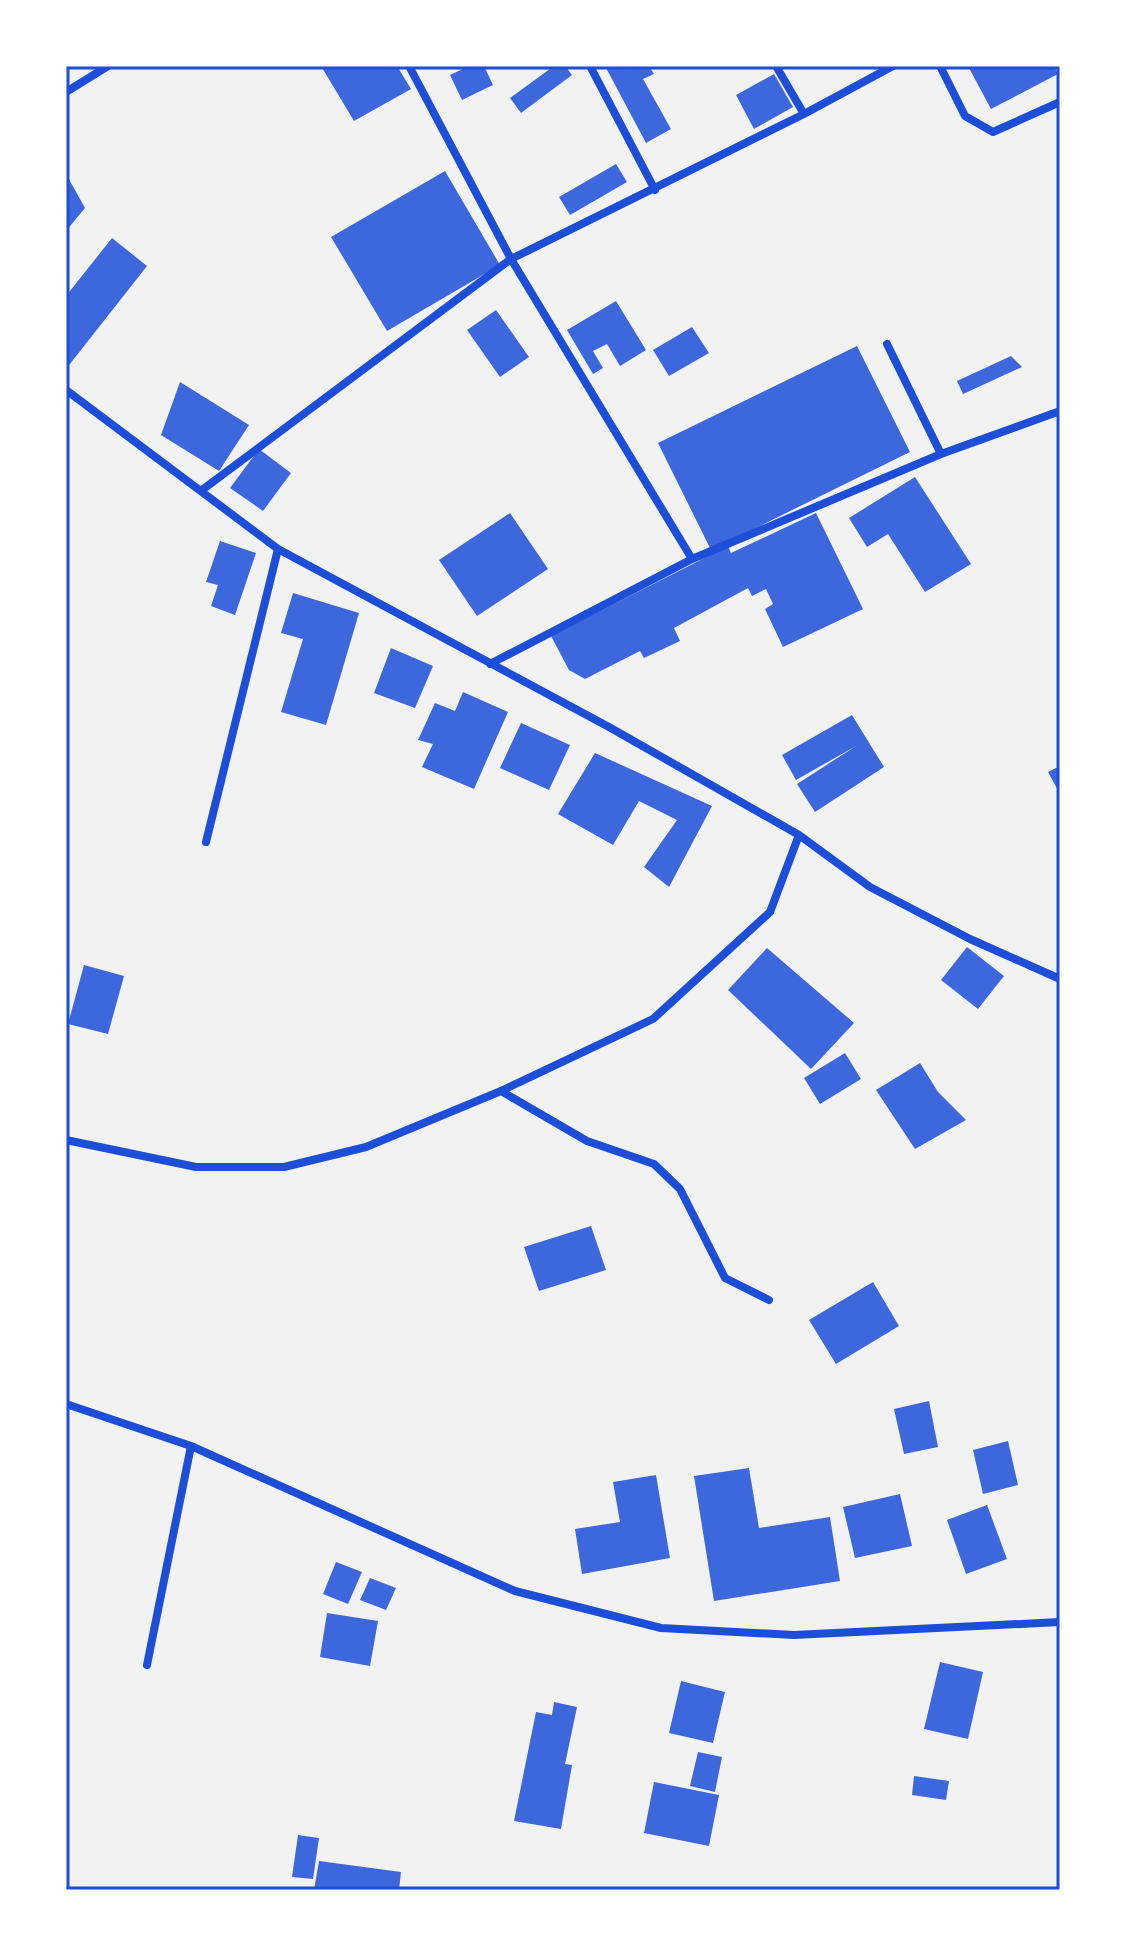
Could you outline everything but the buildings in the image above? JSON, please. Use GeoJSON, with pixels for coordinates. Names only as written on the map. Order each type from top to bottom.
{"type":"FeatureCollection","features":[{"type":"Feature","properties":{"kind":"street"},"geometry":{"type":"LineString","coordinates":[[66,92],[108,66]]}},
{"type":"Feature","properties":{"kind":"street"},"geometry":{"type":"LineString","coordinates":[[409,66],[511,259],[692,559]]}},
{"type":"Feature","properties":{"kind":"street"},"geometry":{"type":"LineString","coordinates":[[590,66],[655,190]]}},
{"type":"Feature","properties":{"kind":"street"},"geometry":{"type":"LineString","coordinates":[[776,66],[804,114]]}},
{"type":"Feature","properties":{"kind":"street"},"geometry":{"type":"LineString","coordinates":[[202,490],[511,259],[655,190],[893,66]]}},
{"type":"Feature","properties":{"kind":"street"},"geometry":{"type":"LineString","coordinates":[[940,66],[965,116],[993,132],[1060,102]]}},
{"type":"Feature","properties":{"kind":"street"},"geometry":{"type":"LineString","coordinates":[[887,344],[941,454]]}},
{"type":"Feature","properties":{"kind":"street"},"geometry":{"type":"LineString","coordinates":[[66,390],[278,549],[609,727],[799,835],[870,887],[970,939],[1060,979]]}},
{"type":"Feature","properties":{"kind":"street"},"geometry":{"type":"LineString","coordinates":[[490,664],[692,559],[941,454],[1060,411]]}},
{"type":"Feature","properties":{"kind":"street"},"geometry":{"type":"LineString","coordinates":[[206,842],[278,549]]}},
{"type":"Feature","properties":{"kind":"street"},"geometry":{"type":"LineString","coordinates":[[66,1140],[196,1167],[284,1167],[366,1147],[501,1091],[653,1019],[770,912],[799,835]]}},
{"type":"Feature","properties":{"kind":"street"},"geometry":{"type":"LineString","coordinates":[[501,1091],[587,1141],[654,1164],[680,1189],[725,1278],[769,1300]]}},
{"type":"Feature","properties":{"kind":"street"},"geometry":{"type":"LineString","coordinates":[[66,1404],[191,1446],[515,1591],[661,1628],[794,1635],[1060,1622]]}},
{"type":"Feature","properties":{"kind":"street"},"geometry":{"type":"LineString","coordinates":[[147,1665],[191,1446]]}}]}
